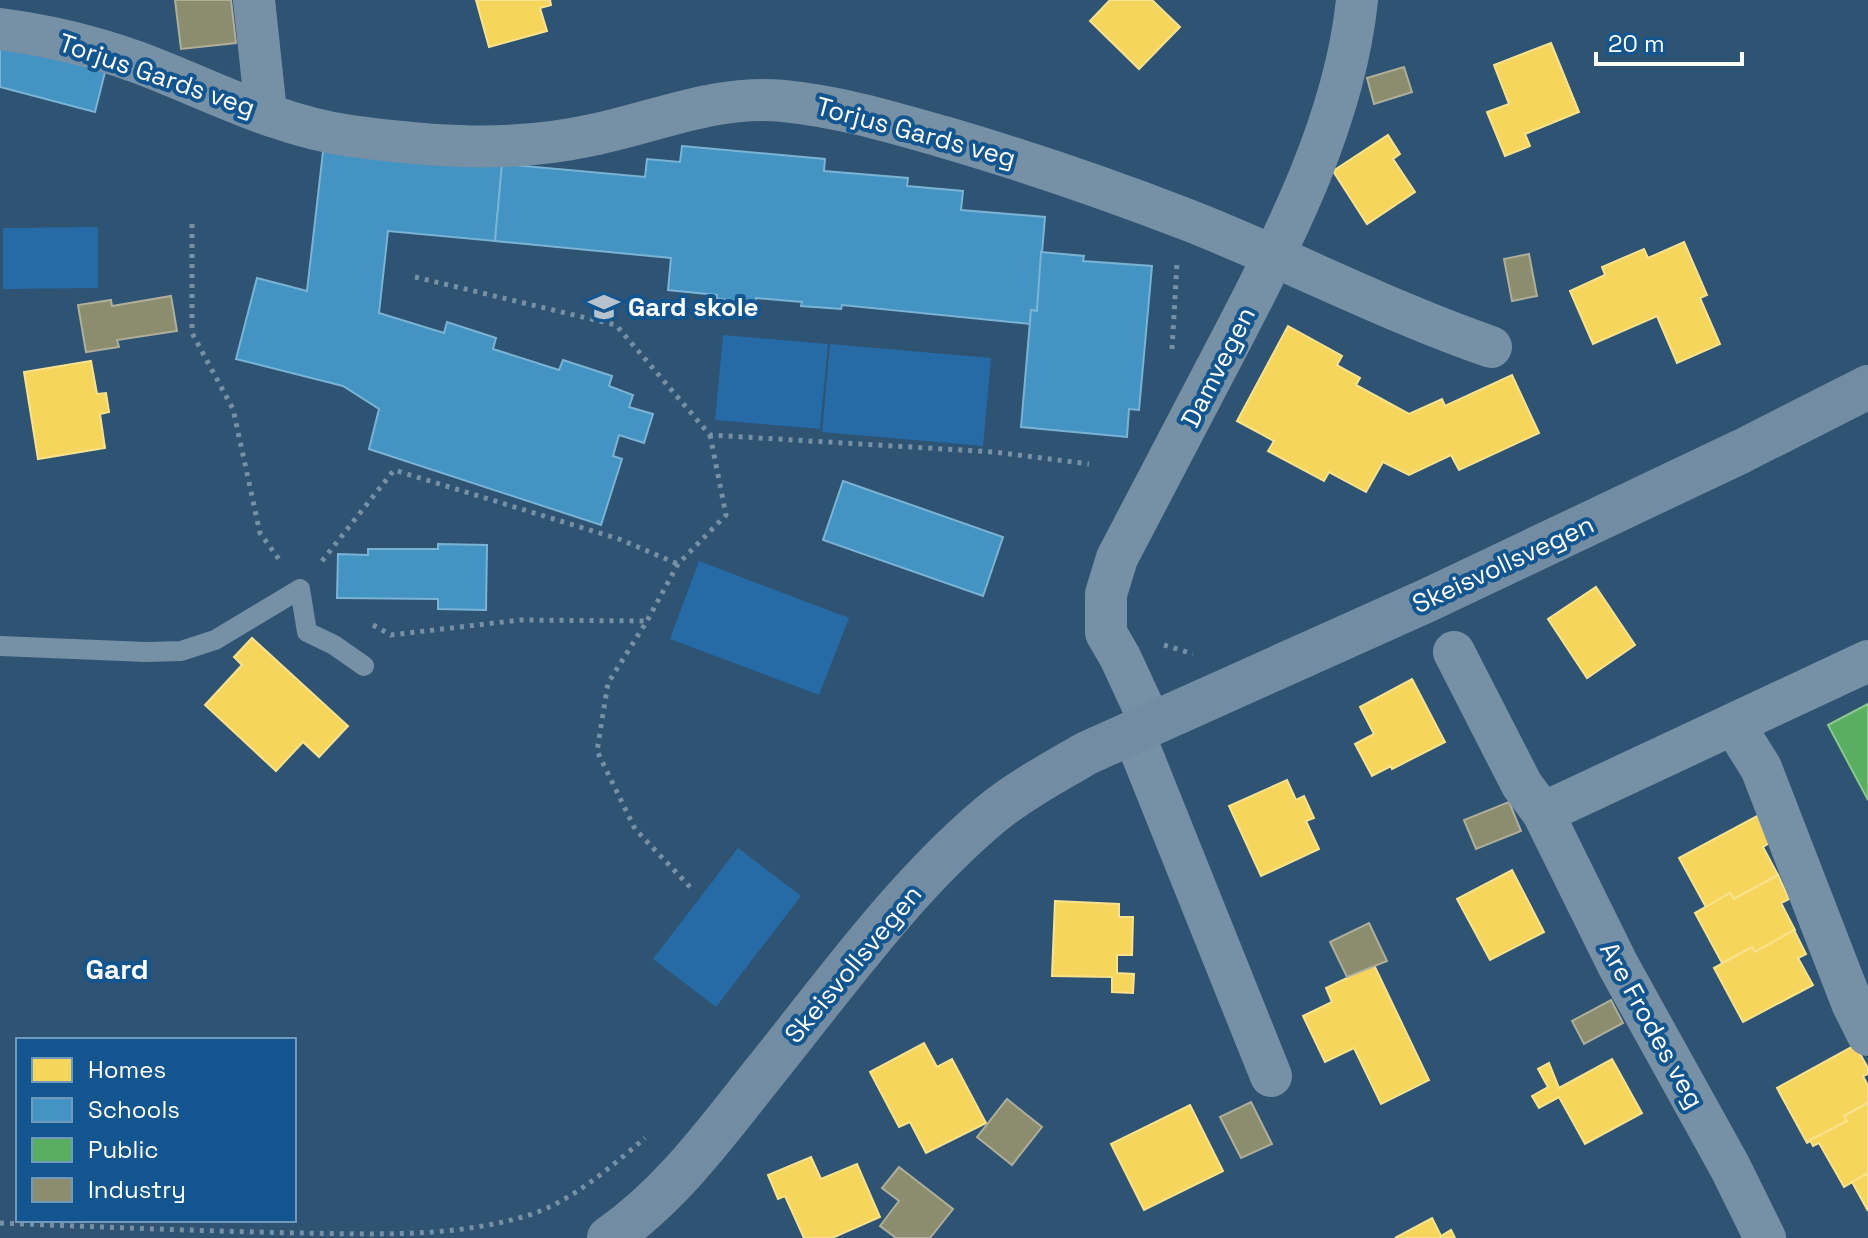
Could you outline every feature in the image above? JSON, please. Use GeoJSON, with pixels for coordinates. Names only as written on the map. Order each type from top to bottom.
{"type":"FeatureCollection","features":[{"type":"Feature","properties":{"kind":"main road","name":"Skeisvollsvegen"},"geometry":{"type":"LineString","coordinates":[[609,1238],[641,1216],[692,1162],[876,933],[946,854],[993,813],[1042,779],[1087,753],[1442,593],[1742,451],[1868,387]]}},
{"type":"Feature","properties":{"kind":"street","name":"Torjus Gards veg"},"geometry":{"type":"LineString","coordinates":[[254,0],[266,112]]}},
{"type":"Feature","properties":{"kind":"street","name":"Damvegen"},"geometry":{"type":"LineString","coordinates":[[1142,728],[1120,657],[1106,633],[1106,594],[1117,558],[1274,257],[1298,204],[1344,77],[1357,0]]}},
{"type":"Feature","properties":{"kind":"street","name":"Torjus Gards veg"},"geometry":{"type":"LineString","coordinates":[[0,29],[30,33],[107,53],[289,121],[346,135],[491,148],[538,145],[593,135],[719,102],[778,100],[844,108],[1022,159],[1173,215],[1437,328],[1491,347]]}},
{"type":"Feature","properties":{"kind":"street","name":"Are Frodes veg"},"geometry":{"type":"LineString","coordinates":[[1454,652],[1522,785],[1543,813],[1618,965],[1730,1167],[1762,1237]]}},
{"type":"Feature","properties":{"kind":"street"},"geometry":{"type":"LineString","coordinates":[[1543,813],[1868,661]]}},
{"type":"Feature","properties":{"kind":"street"},"geometry":{"type":"LineString","coordinates":[[1734,725],[1761,768],[1863,1011]]}},
{"type":"Feature","properties":{"kind":"street"},"geometry":{"type":"LineString","coordinates":[[1142,728],[1271,1076]]}},
{"type":"Feature","properties":{"kind":"lane"},"geometry":{"type":"LineString","coordinates":[[0,646],[181,651],[215,640],[300,589],[307,632],[334,645],[364,666]]}},
{"type":"Feature","properties":{"kind":"path"},"geometry":{"type":"LineString","coordinates":[[1171,361],[1178,252],[1173,215]]}},
{"type":"Feature","properties":{"kind":"path"},"geometry":{"type":"LineString","coordinates":[[192,224],[192,333],[233,409],[260,533],[300,589],[394,470],[619,539],[678,564]]}},
{"type":"Feature","properties":{"kind":"path"},"geometry":{"type":"LineString","coordinates":[[415,277],[616,325],[710,435],[726,515],[678,564],[608,683],[597,751],[635,829],[690,887]]}},
{"type":"Feature","properties":{"kind":"path"},"geometry":{"type":"LineString","coordinates":[[710,435],[994,452],[1089,464]]}},
{"type":"Feature","properties":{"kind":"path"},"geometry":{"type":"LineString","coordinates":[[365,622],[391,635],[520,620],[647,621]]}},
{"type":"Feature","properties":{"kind":"path"},"geometry":{"type":"LineString","coordinates":[[0,1223],[183,1235],[374,1234],[471,1229],[532,1214],[572,1193],[652,1132]]}},
{"type":"Feature","properties":{"kind":"shaded area"},"geometry":{"type":"Polygon","coordinates":[[[98,227],[98,288],[3,289],[3,228],[98,227]]]}},
{"type":"Feature","properties":{"kind":"shaded area"},"geometry":{"type":"Polygon","coordinates":[[[723,335],[828,344],[820,429],[715,420],[723,335]]]}},
{"type":"Feature","properties":{"kind":"shaded area"},"geometry":{"type":"Polygon","coordinates":[[[830,344],[991,358],[983,446],[822,432],[830,344]]]}},
{"type":"Feature","properties":{"kind":"shaded area"},"geometry":{"type":"Polygon","coordinates":[[[699,561],[849,618],[819,695],[670,639],[699,561]]]}},
{"type":"Feature","properties":{"kind":"shaded area"},"geometry":{"type":"Polygon","coordinates":[[[738,848],[801,896],[716,1007],[653,959],[738,848]]]}},
{"type":"Feature","properties":{"kind":"building: Homes"},"geometry":{"type":"Polygon","coordinates":[[[476,0],[550,0],[551,5],[540,8],[547,31],[489,47],[476,0]]]}},
{"type":"Feature","properties":{"kind":"building: Homes"},"geometry":{"type":"Polygon","coordinates":[[[1110,0],[1152,0],[1180,27],[1139,69],[1090,21],[1110,0]]]}},
{"type":"Feature","properties":{"kind":"building: Homes"},"geometry":{"type":"Polygon","coordinates":[[[1551,43],[1579,112],[1525,134],[1530,146],[1505,156],[1487,112],[1509,104],[1494,65],[1551,43]]]}},
{"type":"Feature","properties":{"kind":"building: Homes"},"geometry":{"type":"Polygon","coordinates":[[[1388,135],[1400,154],[1393,159],[1415,192],[1367,224],[1333,171],[1388,135]]]}},
{"type":"Feature","properties":{"kind":"building: Homes"},"geometry":{"type":"Polygon","coordinates":[[[1684,242],[1707,295],[1700,298],[1720,344],[1677,363],[1657,316],[1593,344],[1570,291],[1605,275],[1602,267],[1644,249],[1648,258],[1684,242]]]}},
{"type":"Feature","properties":{"kind":"building: Homes"},"geometry":{"type":"Polygon","coordinates":[[[1288,326],[1342,356],[1337,365],[1360,378],[1356,385],[1409,414],[1442,399],[1445,406],[1512,375],[1539,433],[1459,470],[1451,455],[1409,475],[1383,462],[1366,492],[1329,472],[1324,481],[1268,451],[1274,441],[1237,421],[1288,326]]]}},
{"type":"Feature","properties":{"kind":"building: Homes"},"geometry":{"type":"Polygon","coordinates":[[[91,361],[97,394],[106,393],[109,412],[100,414],[105,448],[38,459],[24,372],[91,361]]]}},
{"type":"Feature","properties":{"kind":"building: Homes"},"geometry":{"type":"Polygon","coordinates":[[[1596,587],[1635,645],[1587,678],[1548,619],[1596,587]]]}},
{"type":"Feature","properties":{"kind":"building: Homes"},"geometry":{"type":"Polygon","coordinates":[[[252,638],[348,726],[319,757],[303,742],[276,771],[205,705],[242,665],[234,657],[252,638]]]}},
{"type":"Feature","properties":{"kind":"building: Homes"},"geometry":{"type":"Polygon","coordinates":[[[1412,679],[1445,742],[1372,776],[1355,744],[1374,734],[1360,707],[1412,679]]]}},
{"type":"Feature","properties":{"kind":"building: Homes"},"geometry":{"type":"Polygon","coordinates":[[[1287,780],[1296,800],[1304,796],[1314,818],[1306,821],[1319,849],[1261,876],[1229,806],[1287,780]]]}},
{"type":"Feature","properties":{"kind":"building: Homes"},"geometry":{"type":"Polygon","coordinates":[[[1757,816],[1771,842],[1763,847],[1778,875],[1734,899],[1730,893],[1706,907],[1679,858],[1757,816]]]}},
{"type":"Feature","properties":{"kind":"building: Homes"},"geometry":{"type":"Polygon","coordinates":[[[1512,870],[1544,932],[1490,960],[1457,899],[1512,870]]]}},
{"type":"Feature","properties":{"kind":"building: Homes"},"geometry":{"type":"Polygon","coordinates":[[[1778,875],[1789,899],[1781,903],[1795,930],[1755,952],[1752,947],[1722,963],[1695,913],[1730,893],[1734,899],[1778,875]]]}},
{"type":"Feature","properties":{"kind":"building: Homes"},"geometry":{"type":"Polygon","coordinates":[[[1055,901],[1119,904],[1119,917],[1133,917],[1132,955],[1117,955],[1117,973],[1134,974],[1133,993],[1112,992],[1112,977],[1052,976],[1055,901]]]}},
{"type":"Feature","properties":{"kind":"building: Homes"},"geometry":{"type":"Polygon","coordinates":[[[1794,930],[1806,954],[1798,958],[1813,985],[1743,1022],[1714,968],[1752,947],[1755,952],[1794,930]]]}},
{"type":"Feature","properties":{"kind":"building: Homes"},"geometry":{"type":"Polygon","coordinates":[[[1374,965],[1429,1080],[1381,1104],[1354,1048],[1325,1062],[1303,1016],[1332,1002],[1326,988],[1374,965]]]}},
{"type":"Feature","properties":{"kind":"building: Homes"},"geometry":{"type":"Polygon","coordinates":[[[924,1043],[937,1067],[952,1059],[986,1123],[926,1153],[910,1122],[899,1127],[870,1072],[924,1043]]]}},
{"type":"Feature","properties":{"kind":"building: Homes"},"geometry":{"type":"Polygon","coordinates":[[[1855,1045],[1868,1068],[1868,1074],[1863,1076],[1868,1086],[1868,1103],[1844,1116],[1847,1121],[1807,1143],[1777,1088],[1855,1045]]]}},
{"type":"Feature","properties":{"kind":"building: Homes"},"geometry":{"type":"Polygon","coordinates":[[[1612,1059],[1642,1113],[1585,1144],[1559,1097],[1539,1108],[1532,1096],[1548,1087],[1538,1069],[1549,1063],[1559,1088],[1612,1059]]]}},
{"type":"Feature","properties":{"kind":"building: Homes"},"geometry":{"type":"Polygon","coordinates":[[[1868,1103],[1868,1173],[1844,1187],[1819,1143],[1813,1146],[1810,1140],[1847,1121],[1844,1116],[1868,1103]]]}},
{"type":"Feature","properties":{"kind":"building: Homes"},"geometry":{"type":"Polygon","coordinates":[[[1190,1105],[1223,1171],[1144,1210],[1111,1144],[1190,1105]]]}},
{"type":"Feature","properties":{"kind":"building: Homes"},"geometry":{"type":"Polygon","coordinates":[[[811,1157],[821,1179],[857,1164],[880,1217],[832,1238],[804,1238],[785,1196],[778,1199],[768,1175],[811,1157]]]}},
{"type":"Feature","properties":{"kind":"building: Homes"},"geometry":{"type":"Polygon","coordinates":[[[1868,1173],[1868,1211],[1852,1182],[1868,1173]]]}},
{"type":"Feature","properties":{"kind":"building: Homes"},"geometry":{"type":"Polygon","coordinates":[[[1432,1218],[1441,1236],[1451,1230],[1455,1238],[1395,1238],[1432,1218]]]}},
{"type":"Feature","properties":{"kind":"building: Schools"},"geometry":{"type":"Polygon","coordinates":[[[0,41],[106,68],[95,112],[0,87],[0,41]]]}},
{"type":"Feature","properties":{"kind":"building: Schools"},"geometry":{"type":"Polygon","coordinates":[[[324,143],[502,164],[495,241],[388,231],[379,313],[444,333],[447,322],[496,338],[493,349],[559,370],[563,360],[612,376],[609,386],[633,395],[629,407],[653,414],[644,443],[619,435],[613,456],[622,459],[601,525],[369,449],[379,409],[343,386],[236,359],[257,278],[307,291],[324,143]]]}},
{"type":"Feature","properties":{"kind":"building: Schools"},"geometry":{"type":"Polygon","coordinates":[[[682,146],[825,159],[824,171],[908,178],[907,186],[963,191],[961,210],[1045,217],[1037,311],[1031,310],[1030,324],[842,305],[841,309],[801,306],[802,302],[756,298],[755,302],[717,299],[717,295],[668,290],[671,258],[495,241],[502,164],[645,177],[647,159],[680,162],[682,146]]]}},
{"type":"Feature","properties":{"kind":"building: Schools"},"geometry":{"type":"Polygon","coordinates":[[[1041,252],[1084,256],[1083,261],[1152,266],[1139,410],[1129,409],[1127,437],[1021,427],[1031,310],[1037,311],[1041,252]]]}},
{"type":"Feature","properties":{"kind":"building: Schools"},"geometry":{"type":"Polygon","coordinates":[[[843,481],[1003,537],[983,596],[823,540],[843,481]]]}},
{"type":"Feature","properties":{"kind":"building: Schools"},"geometry":{"type":"Polygon","coordinates":[[[438,544],[487,545],[486,610],[438,609],[438,599],[337,598],[338,554],[368,555],[368,549],[438,549],[438,544]]]}},
{"type":"Feature","properties":{"kind":"building: Public"},"geometry":{"type":"Polygon","coordinates":[[[1868,704],[1868,800],[1828,725],[1868,704]]]}},
{"type":"Feature","properties":{"kind":"building: Industry"},"geometry":{"type":"Polygon","coordinates":[[[175,0],[231,0],[236,43],[181,49],[175,0]]]}},
{"type":"Feature","properties":{"kind":"building: Industry"},"geometry":{"type":"Polygon","coordinates":[[[1404,67],[1412,92],[1374,104],[1367,78],[1404,67]]]}},
{"type":"Feature","properties":{"kind":"building: Industry"},"geometry":{"type":"Polygon","coordinates":[[[1529,254],[1537,296],[1512,301],[1504,259],[1529,254]]]}},
{"type":"Feature","properties":{"kind":"building: Industry"},"geometry":{"type":"Polygon","coordinates":[[[171,296],[177,331],[117,340],[119,347],[86,352],[78,305],[111,300],[112,306],[171,296]]]}},
{"type":"Feature","properties":{"kind":"building: Industry"},"geometry":{"type":"Polygon","coordinates":[[[1509,802],[1521,831],[1476,849],[1464,820],[1509,802]]]}},
{"type":"Feature","properties":{"kind":"building: Industry"},"geometry":{"type":"Polygon","coordinates":[[[1369,923],[1387,961],[1347,977],[1330,942],[1369,923]]]}},
{"type":"Feature","properties":{"kind":"building: Industry"},"geometry":{"type":"Polygon","coordinates":[[[1611,1000],[1623,1023],[1584,1044],[1572,1021],[1611,1000]]]}},
{"type":"Feature","properties":{"kind":"building: Industry"},"geometry":{"type":"Polygon","coordinates":[[[1007,1099],[1042,1127],[1012,1165],[977,1137],[1007,1099]]]}},
{"type":"Feature","properties":{"kind":"building: Industry"},"geometry":{"type":"Polygon","coordinates":[[[1251,1102],[1272,1144],[1241,1158],[1220,1117],[1251,1102]]]}},
{"type":"Feature","properties":{"kind":"building: Industry"},"geometry":{"type":"Polygon","coordinates":[[[899,1167],[953,1209],[930,1238],[896,1238],[880,1226],[899,1201],[882,1188],[899,1167]]]}},
{"type":"Feature","properties":{"kind":"place","name":"Gard skole"},"geometry":{"type":"Point","coordinates":[604,307]}},
{"type":"Feature","properties":{"kind":"district","name":"Gard"},"geometry":{"type":"Point","coordinates":[117,969]}}]}
